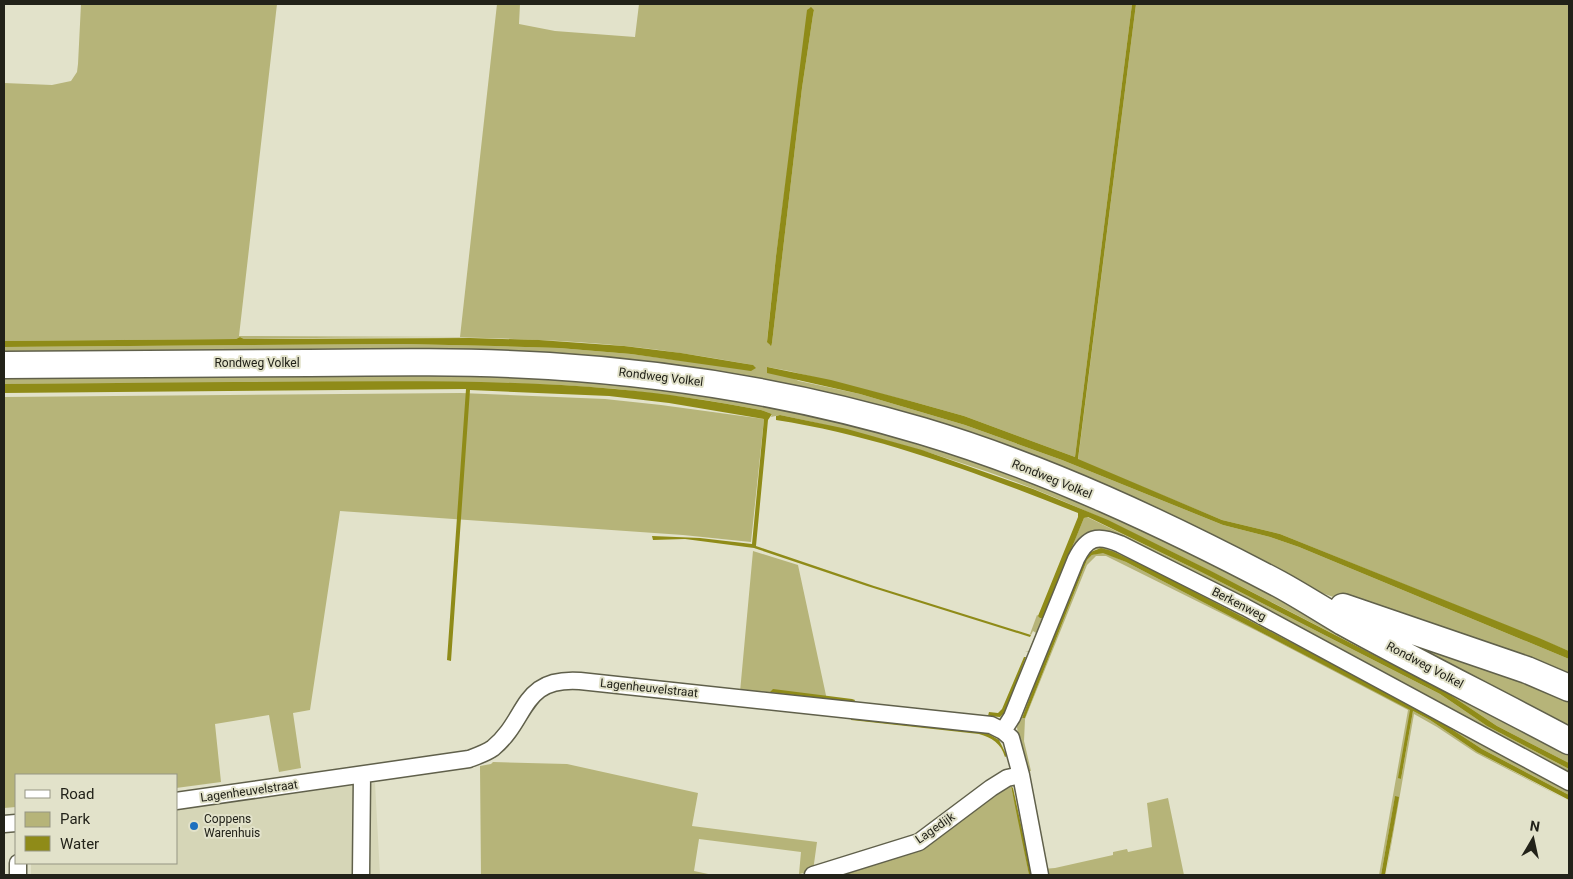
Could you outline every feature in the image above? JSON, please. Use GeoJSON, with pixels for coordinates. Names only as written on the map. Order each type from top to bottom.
{"type":"FeatureCollection","features":[{"type":"Feature","properties":{"kind":"main road","name":"Rondweg Volkel"},"geometry":{"type":"LineString","coordinates":[[4,365],[409,362],[487,364],[594,370],[725,385],[828,406],[965,445],[1064,482],[1174,531],[1281,586],[1344,622],[1569,741]]}},
{"type":"Feature","properties":{"kind":"main road","name":"Rondweg Volkel"},"geometry":{"type":"LineString","coordinates":[[1281,586],[1527,670],[1569,688]]}},
{"type":"Feature","properties":{"kind":"street","name":"Berkenweg"},"geometry":{"type":"LineString","coordinates":[[1003,731],[1012,717],[1083,545],[1094,539],[1103,539],[1120,544],[1245,607],[1569,782]]}},
{"type":"Feature","properties":{"kind":"street","name":"Lagenheuvelstraat"},"geometry":{"type":"LineString","coordinates":[[178,801],[469,760],[494,747],[536,692],[556,681],[568,680],[972,722],[991,725],[1003,731]]}},
{"type":"Feature","properties":{"kind":"street"},"geometry":{"type":"LineString","coordinates":[[1003,731],[1011,738],[1021,775],[1040,875]]}},
{"type":"Feature","properties":{"kind":"street"},"geometry":{"type":"LineString","coordinates":[[361,875],[362,775]]}},
{"type":"Feature","properties":{"kind":"street","name":"Lagedijk"},"geometry":{"type":"LineString","coordinates":[[813,875],[919,842],[990,788],[1007,778],[1021,775]]}},
{"type":"Feature","properties":{"kind":"shaded area"},"geometry":{"type":"Polygon","coordinates":[[[375,783],[380,875],[31,875],[31,864],[178,864],[178,807],[375,783]]]}},
{"type":"Feature","properties":{"kind":"green space"},"geometry":{"type":"Polygon","coordinates":[[[81,4],[277,4],[239,336],[460,337],[497,4],[520,4],[519,24],[555,31],[635,37],[639,4],[1132,4],[1075,457],[964,416],[914,402],[767,367],[799,381],[860,394],[965,425],[1062,460],[1223,525],[1270,537],[1299,547],[1569,659],[1569,683],[1314,590],[1213,542],[760,384],[4,357],[4,347],[403,344],[559,348],[684,361],[753,365],[697,355],[640,348],[513,339],[423,337],[244,339],[240,337],[236,339],[4,341],[4,83],[52,85],[71,81],[77,72],[81,4]],[[809,8],[776,256],[767,341],[770,345],[772,343],[802,88],[814,10],[809,8]]]}},
{"type":"Feature","properties":{"kind":"green space"},"geometry":{"type":"Polygon","coordinates":[[[1136,4],[1569,4],[1569,651],[1280,534],[1222,520],[1078,460],[1136,4]]]}},
{"type":"Feature","properties":{"kind":"green space"},"geometry":{"type":"Polygon","coordinates":[[[431,371],[686,387],[911,437],[1123,516],[1569,745],[1569,763],[1497,726],[1446,692],[1422,679],[1117,525],[1003,477],[941,456],[845,430],[780,415],[771,417],[772,414],[761,410],[705,400],[617,389],[561,385],[450,382],[4,384],[4,374],[431,371]]]}},
{"type":"Feature","properties":{"kind":"green space"},"geometry":{"type":"Polygon","coordinates":[[[461,393],[605,399],[764,419],[751,542],[683,535],[340,511],[310,710],[293,713],[301,768],[279,772],[269,715],[215,724],[221,782],[178,788],[178,774],[15,774],[15,807],[4,808],[4,397],[461,393]]]}},
{"type":"Feature","properties":{"kind":"green space"},"geometry":{"type":"Polygon","coordinates":[[[1087,517],[1201,572],[1440,694],[1487,726],[1569,769],[1569,778],[1106,534],[1093,531],[1083,538],[1034,653],[1025,651],[1029,651],[1036,633],[1033,631],[1030,634],[1037,615],[1042,618],[1084,518],[1087,517]]]}},
{"type":"Feature","properties":{"kind":"green space"},"geometry":{"type":"Polygon","coordinates":[[[1103,541],[1569,786],[1569,795],[1482,749],[1430,715],[1155,571],[1104,549],[1089,552],[1022,718],[1025,718],[1087,560],[1092,555],[1103,552],[1126,562],[1411,710],[1399,778],[1401,779],[1413,711],[1430,720],[1477,752],[1569,801],[1476,753],[1414,714],[1386,875],[1398,797],[1395,797],[1381,875],[1379,875],[1408,710],[1257,631],[1106,556],[1096,556],[1087,565],[1025,719],[1024,741],[1031,771],[1024,772],[1016,721],[1081,554],[1103,541]]]}},
{"type":"Feature","properties":{"kind":"green space"},"geometry":{"type":"Polygon","coordinates":[[[753,551],[798,565],[827,700],[740,692],[753,551]]]}},
{"type":"Feature","properties":{"kind":"green space"},"geometry":{"type":"Polygon","coordinates":[[[1386,627],[1569,694],[1569,734],[1381,636],[1386,627]]]}},
{"type":"Feature","properties":{"kind":"green space"},"geometry":{"type":"Polygon","coordinates":[[[493,762],[567,764],[698,793],[692,826],[817,842],[813,871],[799,874],[801,852],[699,839],[694,871],[713,875],[481,875],[480,766],[493,762]]]}},
{"type":"Feature","properties":{"kind":"green space"},"geometry":{"type":"Polygon","coordinates":[[[1010,783],[1029,875],[831,875],[931,842],[1010,783]]]}},
{"type":"Feature","properties":{"kind":"green space"},"geometry":{"type":"Polygon","coordinates":[[[1168,798],[1184,875],[1044,875],[1043,869],[1113,855],[1113,852],[1127,849],[1128,852],[1152,847],[1147,803],[1168,798]]]}},
{"type":"Feature","properties":{"kind":"water"},"geometry":{"type":"Polygon","coordinates":[[[1132,4],[1136,4],[1078,459],[1222,520],[1280,534],[1539,638],[1569,651],[1569,659],[1299,547],[1270,537],[1223,525],[1062,460],[965,425],[860,394],[767,373],[767,367],[831,380],[914,402],[964,416],[1075,457],[1132,4]]]}},
{"type":"Feature","properties":{"kind":"water"},"geometry":{"type":"Polygon","coordinates":[[[811,7],[814,10],[802,88],[771,346],[767,342],[776,256],[807,10],[811,7]]]}},
{"type":"Feature","properties":{"kind":"water"},"geometry":{"type":"Polygon","coordinates":[[[240,337],[244,339],[470,338],[539,340],[624,346],[681,353],[753,365],[756,368],[751,371],[631,354],[559,348],[495,346],[403,344],[4,347],[4,341],[236,339],[240,337]]]}},
{"type":"Feature","properties":{"kind":"water"},"geometry":{"type":"Polygon","coordinates":[[[424,381],[520,383],[652,393],[707,400],[761,410],[772,414],[768,420],[756,546],[874,586],[1031,635],[1030,637],[867,586],[754,548],[685,539],[653,540],[652,536],[700,538],[752,544],[764,419],[669,403],[609,396],[470,390],[451,661],[447,660],[466,389],[4,393],[4,384],[424,381]]]}},
{"type":"Feature","properties":{"kind":"water"},"geometry":{"type":"Polygon","coordinates":[[[780,415],[847,429],[922,450],[1033,489],[1108,520],[1446,692],[1497,726],[1569,763],[1569,769],[1487,726],[1440,694],[1201,572],[1088,517],[1084,518],[1043,618],[1040,618],[1038,616],[1078,513],[1004,484],[891,446],[815,427],[776,420],[776,416],[780,415]]]}},
{"type":"Feature","properties":{"kind":"water"},"geometry":{"type":"Polygon","coordinates":[[[1101,548],[1112,551],[1155,571],[1430,715],[1482,749],[1569,795],[1569,800],[1477,752],[1430,720],[1413,711],[1401,779],[1398,778],[1410,710],[1126,562],[1103,553],[1092,555],[1087,560],[1025,718],[1022,718],[1086,555],[1101,548]]]}},
{"type":"Feature","properties":{"kind":"water"},"geometry":{"type":"Polygon","coordinates":[[[1024,657],[1026,657],[1005,712],[1000,717],[988,716],[989,712],[998,713],[1002,709],[1024,657]]]}},
{"type":"Feature","properties":{"kind":"water"},"geometry":{"type":"Polygon","coordinates":[[[773,689],[855,700],[854,702],[770,692],[773,689]]]}},
{"type":"Feature","properties":{"kind":"water"},"geometry":{"type":"Polygon","coordinates":[[[851,717],[985,732],[999,740],[1007,756],[1005,757],[1001,748],[995,742],[979,734],[851,720],[851,717]]]}},
{"type":"Feature","properties":{"kind":"water"},"geometry":{"type":"Polygon","coordinates":[[[1011,786],[1013,788],[1032,875],[1029,875],[1011,786]]]}},
{"type":"Feature","properties":{"kind":"water"},"geometry":{"type":"Polygon","coordinates":[[[1395,796],[1399,797],[1385,875],[1381,875],[1395,796]]]}},
{"type":"Feature","properties":{"kind":"place","name":"Coppens Warenhuis"},"geometry":{"type":"Point","coordinates":[194,826]}}]}
